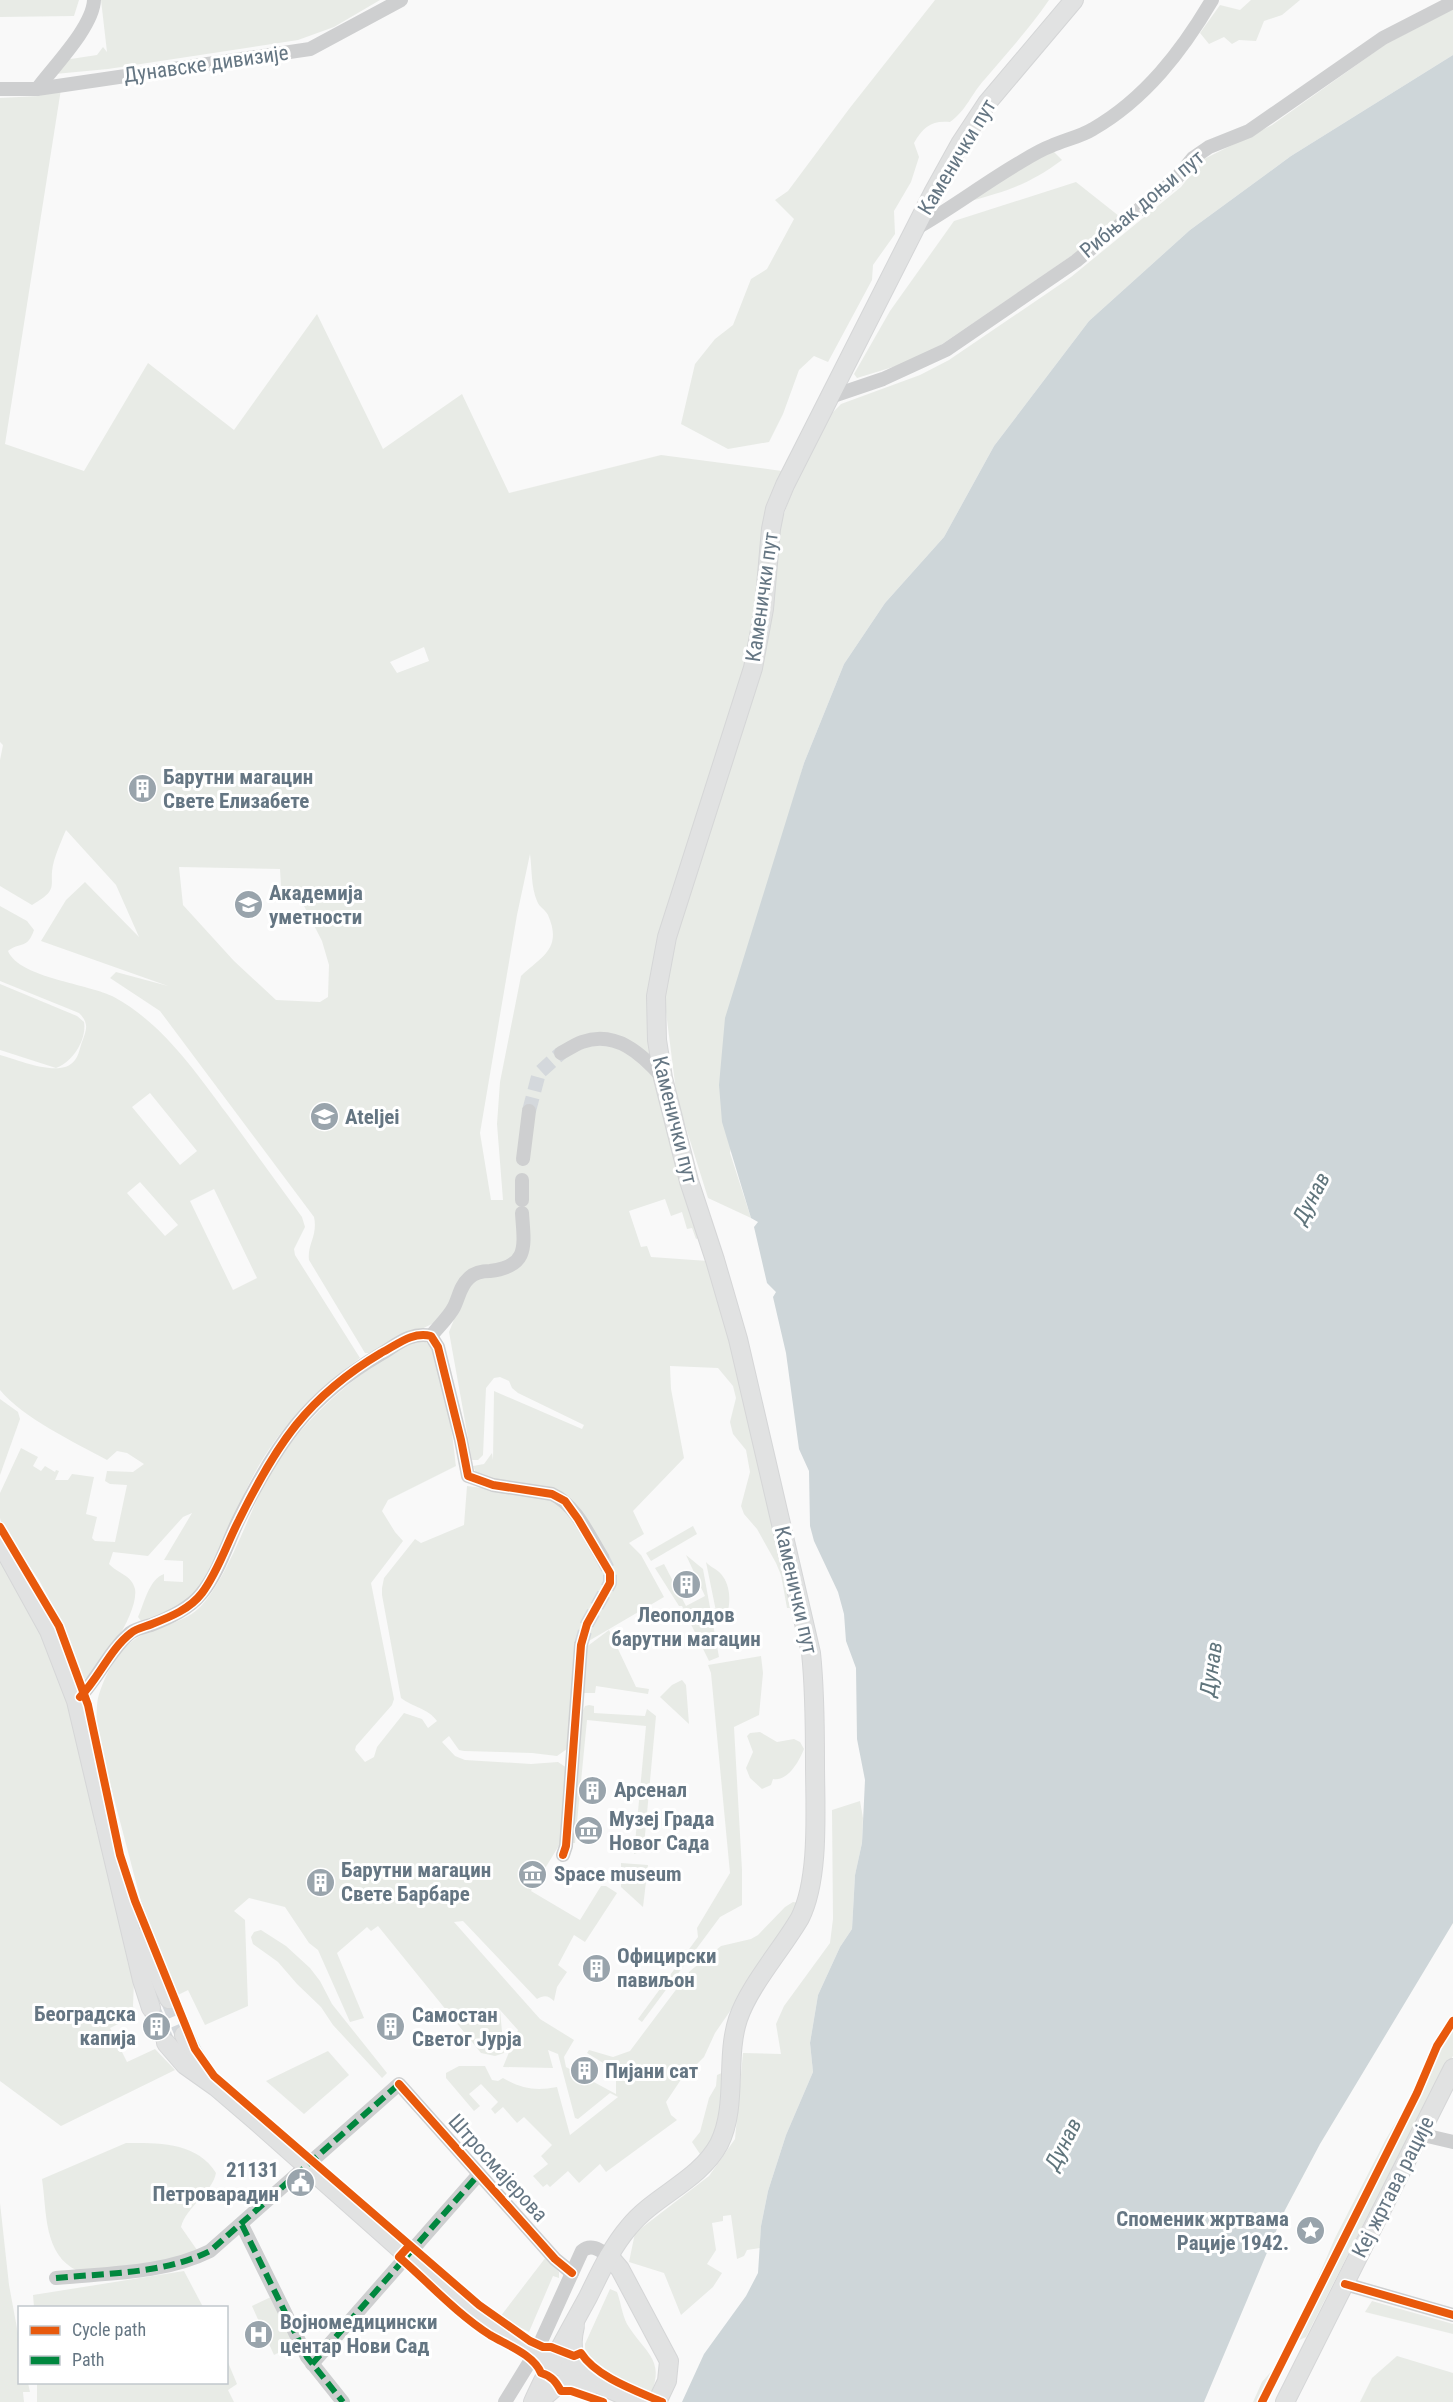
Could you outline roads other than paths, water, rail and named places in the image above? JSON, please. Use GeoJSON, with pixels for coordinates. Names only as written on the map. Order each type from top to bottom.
{"type":"FeatureCollection","features":[{"type":"Feature","properties":{"kind":"main road","name":"Каменички пут"},"geometry":{"type":"LineString","coordinates":[[535,2402],[552,2362],[609,2256],[629,2226],[642,2213],[703,2166],[719,2143],[724,2133],[728,2108],[738,2019],[806,1908],[813,1874],[815,1792],[812,1653],[738,1339],[689,1180],[663,1078],[657,1040],[656,996],[667,937],[753,668],[764,609],[775,509],[827,398],[960,144],[987,104],[1074,0]]}},
{"type":"Feature","properties":{"kind":"main road"},"geometry":{"type":"LineString","coordinates":[[0,1542],[49,1631],[76,1701],[142,1980],[151,2008]]}},
{"type":"Feature","properties":{"kind":"main road"},"geometry":{"type":"LineString","coordinates":[[126,1908],[169,1999]]}},
{"type":"Feature","properties":{"kind":"main road"},"geometry":{"type":"LineString","coordinates":[[184,2035],[200,2066],[216,2087]]}},
{"type":"Feature","properties":{"kind":"main road"},"geometry":{"type":"LineString","coordinates":[[166,2043],[185,2065],[216,2087],[444,2289],[490,2326],[533,2354],[638,2402]]}},
{"type":"Feature","properties":{"kind":"main road","name":"Кеј жртава рације"},"geometry":{"type":"LineString","coordinates":[[1285,2402],[1453,2068]]}},
{"type":"Feature","properties":{"kind":"main road"},"geometry":{"type":"LineString","coordinates":[[609,2256],[620,2269],[669,2361],[668,2381],[657,2402]]}},
{"type":"Feature","properties":{"kind":"main road"},"geometry":{"type":"LineString","coordinates":[[576,2318],[572,2346],[574,2356],[598,2384]]}},
{"type":"Feature","properties":{"kind":"main road"},"geometry":{"type":"LineString","coordinates":[[535,2402],[558,2385],[598,2384]]}},
{"type":"Feature","properties":{"kind":"street"},"geometry":{"type":"LineString","coordinates":[[37,89],[82,30],[91,15],[94,0]]}},
{"type":"Feature","properties":{"kind":"street","name":"Дунавске дивизије"},"geometry":{"type":"LineString","coordinates":[[0,89],[37,89],[310,49],[400,0]]}},
{"type":"Feature","properties":{"kind":"street"},"geometry":{"type":"LineString","coordinates":[[915,229],[1049,146],[1090,131],[1114,117],[1174,58],[1192,34],[1212,0]]}},
{"type":"Feature","properties":{"kind":"street","name":"Рибњак доњи пут"},"geometry":{"type":"LineString","coordinates":[[827,398],[883,379],[946,350],[1076,261],[1175,180],[1193,158],[1209,147],[1249,131],[1383,38],[1453,2]]}},
{"type":"Feature","properties":{"kind":"street"},"geometry":{"type":"LineString","coordinates":[[561,1053],[582,1042],[601,1039],[617,1042],[632,1049],[648,1061],[663,1078]]}},
{"type":"Feature","properties":{"kind":"street"},"geometry":{"type":"LineString","coordinates":[[523,1160],[530,1111]]}},
{"type":"Feature","properties":{"kind":"street"},"geometry":{"type":"LineString","coordinates":[[431,1336],[447,1316],[470,1276],[477,1272],[506,1268],[519,1259],[524,1245],[522,1180]]}},
{"type":"Feature","properties":{"kind":"street"},"geometry":{"type":"LineString","coordinates":[[76,1701],[98,1676],[118,1646],[133,1631],[179,1612],[202,1593],[258,1483],[297,1421],[337,1383],[368,1361],[412,1336],[423,1334],[431,1336],[438,1347],[462,1440],[468,1476],[482,1482],[552,1494],[560,1498],[570,1508],[602,1557]]}},
{"type":"Feature","properties":{"kind":"street"},"geometry":{"type":"LineString","coordinates":[[563,1855],[566,1846],[580,1646]]}},
{"type":"Feature","properties":{"kind":"street","name":"Штросмајерова"},"geometry":{"type":"LineString","coordinates":[[306,2167],[399,2084],[555,2259],[572,2273]]}},
{"type":"Feature","properties":{"kind":"street"},"geometry":{"type":"LineString","coordinates":[[1419,2134],[1453,2142]]}},
{"type":"Feature","properties":{"kind":"street"},"geometry":{"type":"LineString","coordinates":[[56,2278],[178,2263],[210,2251],[306,2167]]}},
{"type":"Feature","properties":{"kind":"street"},"geometry":{"type":"LineString","coordinates":[[312,2364],[479,2174]]}},
{"type":"Feature","properties":{"kind":"street"},"geometry":{"type":"LineString","coordinates":[[242,2225],[312,2364],[343,2402]]}},
{"type":"Feature","properties":{"kind":"street"},"geometry":{"type":"LineString","coordinates":[[542,2339],[578,2258],[586,2247],[592,2247],[609,2256]]}},
{"type":"Feature","properties":{"kind":"street"},"geometry":{"type":"LineString","coordinates":[[1345,2284],[1453,2315]]}},
{"type":"Feature","properties":{"kind":"street"},"geometry":{"type":"LineString","coordinates":[[505,2402],[528,2363]]}},
{"type":"Feature","properties":{"kind":"water","name":"Дунав"},"geometry":{"type":"Polygon","coordinates":[[[1453,55],[1453,1923],[1320,2144],[1285,2210],[1204,2402],[682,2402],[704,2354],[746,2296],[758,2273],[761,2226],[768,2191],[786,2135],[813,2072],[810,2043],[818,1995],[840,1947],[852,1929],[855,1875],[862,1843],[865,1780],[857,1739],[856,1668],[846,1641],[844,1614],[838,1592],[814,1541],[810,1526],[809,1471],[799,1449],[786,1353],[773,1297],[776,1292],[767,1283],[754,1227],[758,1222],[751,1218],[722,1122],[719,1085],[725,1018],[804,763],[844,664],[885,603],[944,537],[994,446],[1089,321],[1190,230],[1291,156],[1453,55]]]}},
{"type":"Feature","properties":{"kind":"tunnel"},"geometry":{"type":"LineString","coordinates":[[529,1111],[539,1073],[561,1053]]}},
{"type":"Feature","properties":{"kind":"tunnel"},"geometry":{"type":"LineString","coordinates":[[581,1645],[587,1624],[610,1583],[610,1573],[602,1557]]}},
{"type":"Feature","properties":{"kind":"tunnel"},"geometry":{"type":"LineString","coordinates":[[169,1999],[184,2035]]}},
{"type":"Feature","properties":{"kind":"tunnel"},"geometry":{"type":"LineString","coordinates":[[151,2008],[166,2043]]}},
{"type":"Feature","properties":{"kind":"place","name":"Барутни магацин Свете Елизабете"},"geometry":{"type":"Point","coordinates":[142,789]}},
{"type":"Feature","properties":{"kind":"place","name":"Академија уметности"},"geometry":{"type":"Point","coordinates":[248,905]}},
{"type":"Feature","properties":{"kind":"place","name":"Ateljei"},"geometry":{"type":"Point","coordinates":[324,1117]}},
{"type":"Feature","properties":{"kind":"place","name":"Леополдов барутни магацин"},"geometry":{"type":"Point","coordinates":[686,1584]}},
{"type":"Feature","properties":{"kind":"place","name":"Арсенал"},"geometry":{"type":"Point","coordinates":[593,1790]}},
{"type":"Feature","properties":{"kind":"place","name":"Музеј Града Новог Сада"},"geometry":{"type":"Point","coordinates":[588,1831]}},
{"type":"Feature","properties":{"kind":"place","name":"Space museum"},"geometry":{"type":"Point","coordinates":[533,1874]}},
{"type":"Feature","properties":{"kind":"place","name":"Барутни магацин Свете Барбаре"},"geometry":{"type":"Point","coordinates":[320,1882]}},
{"type":"Feature","properties":{"kind":"place","name":"Официрски павиљон"},"geometry":{"type":"Point","coordinates":[596,1968]}},
{"type":"Feature","properties":{"kind":"place","name":"Београдска капија"},"geometry":{"type":"Point","coordinates":[157,2026]}},
{"type":"Feature","properties":{"kind":"place","name":"Самостан Светог Јурја"},"geometry":{"type":"Point","coordinates":[391,2027]}},
{"type":"Feature","properties":{"kind":"place","name":"Пијани сат"},"geometry":{"type":"Point","coordinates":[584,2071]}},
{"type":"Feature","properties":{"kind":"place","name":"21131 Петроварадин"},"geometry":{"type":"Point","coordinates":[300,2182]}},
{"type":"Feature","properties":{"kind":"place","name":"Споменик жртвама Рације 1942."},"geometry":{"type":"Point","coordinates":[1310,2231]}},
{"type":"Feature","properties":{"kind":"place","name":"Војномедицински центар Нови Сад"},"geometry":{"type":"Point","coordinates":[259,2334]}}]}
